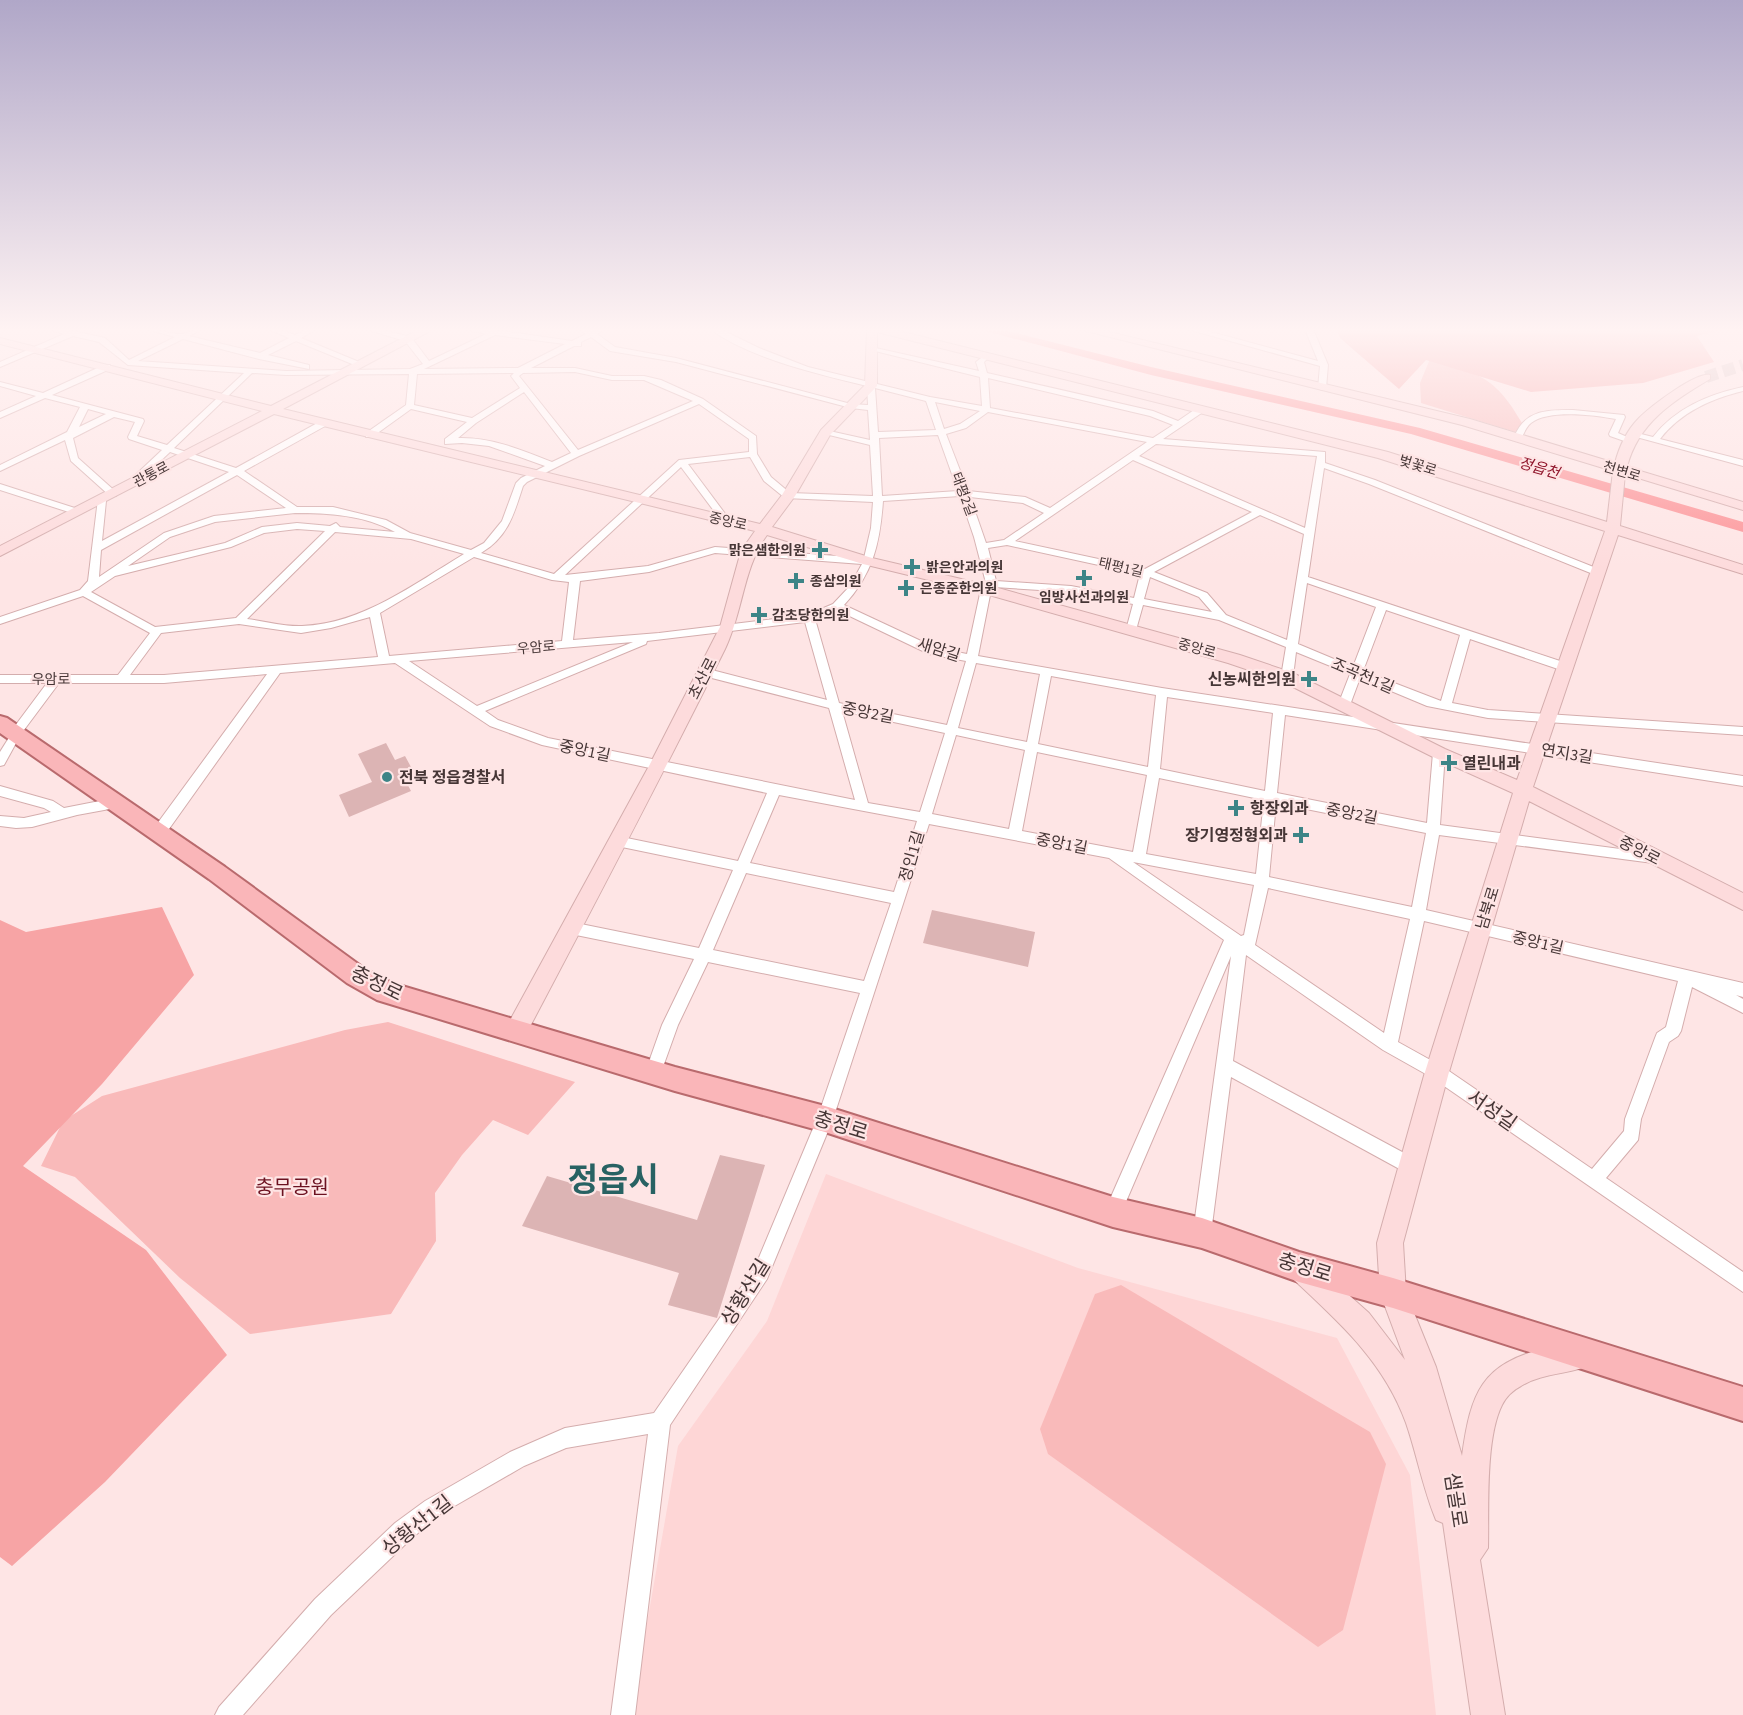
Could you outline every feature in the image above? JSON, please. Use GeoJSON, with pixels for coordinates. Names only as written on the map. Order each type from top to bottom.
{"type":"FeatureCollection","features":[{"type":"Feature","properties":{"kind":"main road","name":"충정로"},"geometry":{"type":"LineString","coordinates":[[10,731],[159,832],[356,976],[386,992],[653,1073],[825,1119],[1113,1212],[1202,1233],[1299,1267],[1392,1293],[1743,1404]]}},
{"type":"Feature","properties":{"kind":"street"},"geometry":{"type":"LineString","coordinates":[[83,409],[69,438],[74,459],[113,494]]}},
{"type":"Feature","properties":{"kind":"street"},"geometry":{"type":"LineString","coordinates":[[95,409],[140,421],[132,437],[239,472],[295,510]]}},
{"type":"Feature","properties":{"kind":"street"},"geometry":{"type":"LineString","coordinates":[[129,486],[209,409]]}},
{"type":"Feature","properties":{"kind":"street","name":"중앙로"},"geometry":{"type":"LineString","coordinates":[[270,409],[436,452],[763,529],[868,561],[988,587],[1234,659],[1287,677],[1439,753],[1522,790],[1743,902]]}},
{"type":"Feature","properties":{"kind":"street"},"geometry":{"type":"LineString","coordinates":[[369,435],[406,409]]}},
{"type":"Feature","properties":{"kind":"street"},"geometry":{"type":"LineString","coordinates":[[423,409],[473,421]]}},
{"type":"Feature","properties":{"kind":"street"},"geometry":{"type":"LineString","coordinates":[[436,452],[473,421],[492,409]]}},
{"type":"Feature","properties":{"kind":"street"},"geometry":{"type":"LineString","coordinates":[[541,409],[576,454]]}},
{"type":"Feature","properties":{"kind":"street"},"geometry":{"type":"LineString","coordinates":[[84,592],[155,630],[239,621],[301,630],[331,626],[374,612],[475,554],[499,533],[507,522],[519,485],[535,474],[681,409]]}},
{"type":"Feature","properties":{"kind":"street"},"geometry":{"type":"LineString","coordinates":[[712,409],[753,438],[753,453],[767,479],[788,496],[878,499],[963,493],[1025,500],[1050,512]]}},
{"type":"Feature","properties":{"kind":"street","name":"초산로"},"geometry":{"type":"LineString","coordinates":[[516,1031],[658,766],[728,627],[748,550],[788,496],[825,433],[848,409]]}},
{"type":"Feature","properties":{"kind":"street","name":"우암로"},"geometry":{"type":"LineString","coordinates":[[0,679],[164,679],[654,636],[809,618],[837,606],[855,587],[868,561],[876,528],[878,499],[873,409]]}},
{"type":"Feature","properties":{"kind":"street","name":"태평2길"},"geometry":{"type":"LineString","coordinates":[[933,409],[984,546],[988,587]]}},
{"type":"Feature","properties":{"kind":"street"},"geometry":{"type":"LineString","coordinates":[[981,409],[1154,441],[1321,459],[1372,482],[1597,572]]}},
{"type":"Feature","properties":{"kind":"street"},"geometry":{"type":"LineString","coordinates":[[1131,409],[1153,414],[1179,424]]}},
{"type":"Feature","properties":{"kind":"street","name":"벚꽃로"},"geometry":{"type":"LineString","coordinates":[[1196,409],[1436,471],[1743,570]]}},
{"type":"Feature","properties":{"kind":"street","name":"천변로"},"geometry":{"type":"LineString","coordinates":[[1407,409],[1518,437],[1619,473],[1743,506]]}},
{"type":"Feature","properties":{"kind":"street"},"geometry":{"type":"LineString","coordinates":[[1632,436],[1660,409]]}},
{"type":"Feature","properties":{"kind":"street"},"geometry":{"type":"LineString","coordinates":[[1655,440],[1669,423],[1691,409]]}},
{"type":"Feature","properties":{"kind":"street","name":"관통로"},"geometry":{"type":"LineString","coordinates":[[0,552],[273,410]]}},
{"type":"Feature","properties":{"kind":"street"},"geometry":{"type":"LineString","coordinates":[[825,433],[876,440],[940,432],[980,417],[986,410]]}},
{"type":"Feature","properties":{"kind":"street"},"geometry":{"type":"LineString","coordinates":[[984,546],[1007,542],[1200,410]]}},
{"type":"Feature","properties":{"kind":"street"},"geometry":{"type":"LineString","coordinates":[[1518,437],[1528,421],[1539,415],[1584,412],[1624,414],[1616,427],[1632,436],[1743,463]]}},
{"type":"Feature","properties":{"kind":"street"},"geometry":{"type":"LineString","coordinates":[[0,468],[113,414]]}},
{"type":"Feature","properties":{"kind":"street"},"geometry":{"type":"LineString","coordinates":[[97,548],[239,472],[324,423]]}},
{"type":"Feature","properties":{"kind":"street","name":"남북로"},"geometry":{"type":"LineString","coordinates":[[1392,1293],[1390,1243],[1437,1072],[1522,790],[1613,529],[1619,473],[1632,436]]}},
{"type":"Feature","properties":{"kind":"street"},"geometry":{"type":"LineString","coordinates":[[448,441],[465,439],[491,443],[553,466]]}},
{"type":"Feature","properties":{"kind":"street"},"geometry":{"type":"LineString","coordinates":[[1287,677],[1323,440]]}},
{"type":"Feature","properties":{"kind":"street"},"geometry":{"type":"LineString","coordinates":[[555,578],[682,462],[753,453]]}},
{"type":"Feature","properties":{"kind":"street"},"geometry":{"type":"LineString","coordinates":[[1132,456],[1309,532]]}},
{"type":"Feature","properties":{"kind":"street"},"geometry":{"type":"LineString","coordinates":[[682,462],[726,521]]}},
{"type":"Feature","properties":{"kind":"street"},"geometry":{"type":"LineString","coordinates":[[0,487],[78,512]]}},
{"type":"Feature","properties":{"kind":"street"},"geometry":{"type":"LineString","coordinates":[[84,592],[93,582],[101,501]]}},
{"type":"Feature","properties":{"kind":"street"},"geometry":{"type":"LineString","coordinates":[[0,621],[84,592],[167,535],[196,524],[295,510],[349,513],[386,523],[412,537]]}},
{"type":"Feature","properties":{"kind":"street"},"geometry":{"type":"LineString","coordinates":[[1131,630],[1146,572],[1261,511]]}},
{"type":"Feature","properties":{"kind":"street"},"geometry":{"type":"LineString","coordinates":[[239,621],[349,513]]}},
{"type":"Feature","properties":{"kind":"street"},"geometry":{"type":"LineString","coordinates":[[113,573],[228,545],[262,530],[297,526],[412,537],[555,578],[575,579],[649,569],[685,556],[715,550],[748,550],[868,561]]}},
{"type":"Feature","properties":{"kind":"street","name":"태평1길"},"geometry":{"type":"LineString","coordinates":[[1007,542],[1146,572],[1203,595],[1222,617]]}},
{"type":"Feature","properties":{"kind":"street"},"geometry":{"type":"LineString","coordinates":[[1302,578],[1565,667]]}},
{"type":"Feature","properties":{"kind":"street"},"geometry":{"type":"LineString","coordinates":[[567,644],[575,579]]}},
{"type":"Feature","properties":{"kind":"street","name":"조곡천1길"},"geometry":{"type":"LineString","coordinates":[[988,587],[1071,589],[1222,617],[1357,674],[1445,706],[1488,714],[1547,719],[1743,731]]}},
{"type":"Feature","properties":{"kind":"street","name":"정인1길"},"geometry":{"type":"LineString","coordinates":[[825,1119],[899,899],[952,729],[972,659],[988,587]]}},
{"type":"Feature","properties":{"kind":"street","name":"새암길"},"geometry":{"type":"LineString","coordinates":[[837,606],[933,651],[1162,692],[1390,728]]}},
{"type":"Feature","properties":{"kind":"street"},"geometry":{"type":"LineString","coordinates":[[1344,705],[1382,606]]}},
{"type":"Feature","properties":{"kind":"street"},"geometry":{"type":"LineString","coordinates":[[374,612],[391,660]]}},
{"type":"Feature","properties":{"kind":"street"},"geometry":{"type":"LineString","coordinates":[[809,618],[863,806]]}},
{"type":"Feature","properties":{"kind":"street"},"geometry":{"type":"LineString","coordinates":[[121,680],[155,630]]}},
{"type":"Feature","properties":{"kind":"street"},"geometry":{"type":"LineString","coordinates":[[1445,706],[1466,634]]}},
{"type":"Feature","properties":{"kind":"street"},"geometry":{"type":"LineString","coordinates":[[475,711],[654,636]]}},
{"type":"Feature","properties":{"kind":"street","name":"중앙1길"},"geometry":{"type":"LineString","coordinates":[[391,660],[494,723],[546,742],[775,790],[1262,881],[1481,928],[1743,990]]}},
{"type":"Feature","properties":{"kind":"street"},"geometry":{"type":"LineString","coordinates":[[159,832],[276,670]]}},
{"type":"Feature","properties":{"kind":"street","name":"중앙2길"},"geometry":{"type":"LineString","coordinates":[[704,672],[835,706],[1433,829],[1658,858]]}},
{"type":"Feature","properties":{"kind":"street"},"geometry":{"type":"LineString","coordinates":[[1015,834],[1046,672]]}},
{"type":"Feature","properties":{"kind":"street"},"geometry":{"type":"LineString","coordinates":[[0,762],[10,731],[55,680]]}},
{"type":"Feature","properties":{"kind":"street"},"geometry":{"type":"LineString","coordinates":[[1139,858],[1154,771],[1162,692]]}},
{"type":"Feature","properties":{"kind":"street"},"geometry":{"type":"LineString","coordinates":[[1236,939],[1250,942],[1262,881],[1279,711]]}},
{"type":"Feature","properties":{"kind":"street","name":"연지3길"},"geometry":{"type":"LineString","coordinates":[[1390,728],[1536,748],[1741,784]]}},
{"type":"Feature","properties":{"kind":"street"},"geometry":{"type":"LineString","coordinates":[[1389,1045],[1418,915],[1433,829],[1439,753]]}},
{"type":"Feature","properties":{"kind":"street"},"geometry":{"type":"LineString","coordinates":[[653,1073],[670,1025],[704,954],[775,790]]}},
{"type":"Feature","properties":{"kind":"street"},"geometry":{"type":"LineString","coordinates":[[0,791],[48,804],[63,813]]}},
{"type":"Feature","properties":{"kind":"street"},"geometry":{"type":"LineString","coordinates":[[0,821],[12,824],[51,819],[63,813],[115,802]]}},
{"type":"Feature","properties":{"kind":"street"},"geometry":{"type":"LineString","coordinates":[[617,841],[899,899]]}},
{"type":"Feature","properties":{"kind":"street","name":"서성길"},"geometry":{"type":"LineString","coordinates":[[1109,852],[1389,1045],[1437,1072],[1743,1283]]}},
{"type":"Feature","properties":{"kind":"street"},"geometry":{"type":"LineString","coordinates":[[571,928],[869,988]]}},
{"type":"Feature","properties":{"kind":"street"},"geometry":{"type":"LineString","coordinates":[[1202,1233],[1239,961],[1236,939]]}},
{"type":"Feature","properties":{"kind":"street"},"geometry":{"type":"LineString","coordinates":[[1113,1212],[1236,939]]}},
{"type":"Feature","properties":{"kind":"street"},"geometry":{"type":"LineString","coordinates":[[1593,1180],[1632,1134],[1633,1119],[1663,1038],[1673,1031],[1687,977],[1743,1006]]}},
{"type":"Feature","properties":{"kind":"street"},"geometry":{"type":"LineString","coordinates":[[1225,1065],[1411,1166]]}},
{"type":"Feature","properties":{"kind":"street","name":"상황산길"},"geometry":{"type":"LineString","coordinates":[[660,1422],[761,1273],[825,1119]]}},
{"type":"Feature","properties":{"kind":"street"},"geometry":{"type":"LineString","coordinates":[[1299,1267],[1375,1339],[1401,1377],[1425,1431],[1470,1590]]}},
{"type":"Feature","properties":{"kind":"street","name":"샘골로"},"geometry":{"type":"LineString","coordinates":[[1392,1293],[1422,1367],[1449,1460],[1488,1715]]}},
{"type":"Feature","properties":{"kind":"street"},"geometry":{"type":"LineString","coordinates":[[1470,1590],[1479,1428],[1489,1398],[1499,1383],[1529,1367],[1585,1354]]}},
{"type":"Feature","properties":{"kind":"street"},"geometry":{"type":"LineString","coordinates":[[623,1715],[660,1422]]}},
{"type":"Feature","properties":{"kind":"street","name":"상황산1길"},"geometry":{"type":"LineString","coordinates":[[227,1715],[323,1607],[403,1531],[432,1508],[517,1459],[565,1438],[660,1422]]}},
{"type":"Feature","properties":{"kind":"shaded area"},"geometry":{"type":"Polygon","coordinates":[[[162,907],[194,975],[102,1084],[23,1166],[146,1250],[227,1355],[105,1482],[12,1566],[0,1557],[0,920],[26,932],[162,907]]]}},
{"type":"Feature","properties":{"kind":"shaded area"},"geometry":{"type":"Polygon","coordinates":[[[826,1174],[1078,1268],[1337,1338],[1410,1475],[1436,1715],[631,1715],[678,1446],[767,1321],[826,1174]]]}},
{"type":"Feature","properties":{"kind":"green space"},"geometry":{"type":"Polygon","coordinates":[[[1441,409],[1513,409],[1522,423],[1515,432],[1441,409]]]}},
{"type":"Feature","properties":{"kind":"green space","name":"충무공원"},"geometry":{"type":"Polygon","coordinates":[[[388,1022],[575,1082],[528,1135],[493,1120],[462,1155],[435,1193],[436,1241],[391,1314],[250,1334],[180,1278],[75,1177],[41,1166],[63,1121],[102,1096],[345,1030],[388,1022]]]}},
{"type":"Feature","properties":{"kind":"green space"},"geometry":{"type":"Polygon","coordinates":[[[1121,1285],[1370,1432],[1386,1464],[1343,1630],[1318,1647],[1048,1454],[1040,1429],[1095,1294],[1121,1285]]]}},
{"type":"Feature","properties":{"kind":"building","name":"전북 정읍경찰서"},"geometry":{"type":"Polygon","coordinates":[[[386,743],[395,760],[405,756],[411,767],[401,772],[411,791],[349,817],[339,795],[372,782],[358,754],[386,743]]]}},
{"type":"Feature","properties":{"kind":"building"},"geometry":{"type":"Polygon","coordinates":[[[932,910],[1035,932],[1028,967],[923,943],[932,910]]]}},
{"type":"Feature","properties":{"kind":"building"},"geometry":{"type":"Polygon","coordinates":[[[720,1155],[765,1165],[717,1318],[668,1305],[679,1273],[522,1226],[547,1176],[697,1220],[720,1155]]]}},
{"type":"Feature","properties":{"kind":"waterway","name":"정읍천"},"geometry":{"type":"LineString","coordinates":[[1318,409],[1415,431],[1743,527]]}},
{"type":"Feature","properties":{"kind":"place","name":"맑은샘한의원"},"geometry":{"type":"Point","coordinates":[820,550]}},
{"type":"Feature","properties":{"kind":"place","name":"밝은안과의원"},"geometry":{"type":"Point","coordinates":[912,567]}},
{"type":"Feature","properties":{"kind":"place","name":"임방사선과의원"},"geometry":{"type":"Point","coordinates":[1084,578]}},
{"type":"Feature","properties":{"kind":"place","name":"종삼의원"},"geometry":{"type":"Point","coordinates":[796,581]}},
{"type":"Feature","properties":{"kind":"place","name":"은종준한의원"},"geometry":{"type":"Point","coordinates":[906,588]}},
{"type":"Feature","properties":{"kind":"place","name":"감초당한의원"},"geometry":{"type":"Point","coordinates":[759,615]}},
{"type":"Feature","properties":{"kind":"place","name":"신농씨한의원"},"geometry":{"type":"Point","coordinates":[1309,679]}},
{"type":"Feature","properties":{"kind":"place","name":"열린내과"},"geometry":{"type":"Point","coordinates":[1449,763]}},
{"type":"Feature","properties":{"kind":"place","name":"전북 정읍경찰서"},"geometry":{"type":"Point","coordinates":[387,777]}},
{"type":"Feature","properties":{"kind":"place","name":"항장외과"},"geometry":{"type":"Point","coordinates":[1236,808]}},
{"type":"Feature","properties":{"kind":"place","name":"장기영정형외과"},"geometry":{"type":"Point","coordinates":[1301,835]}},
{"type":"Feature","properties":{"kind":"district","name":"정읍시"},"geometry":{"type":"Point","coordinates":[613,1179]}}]}
